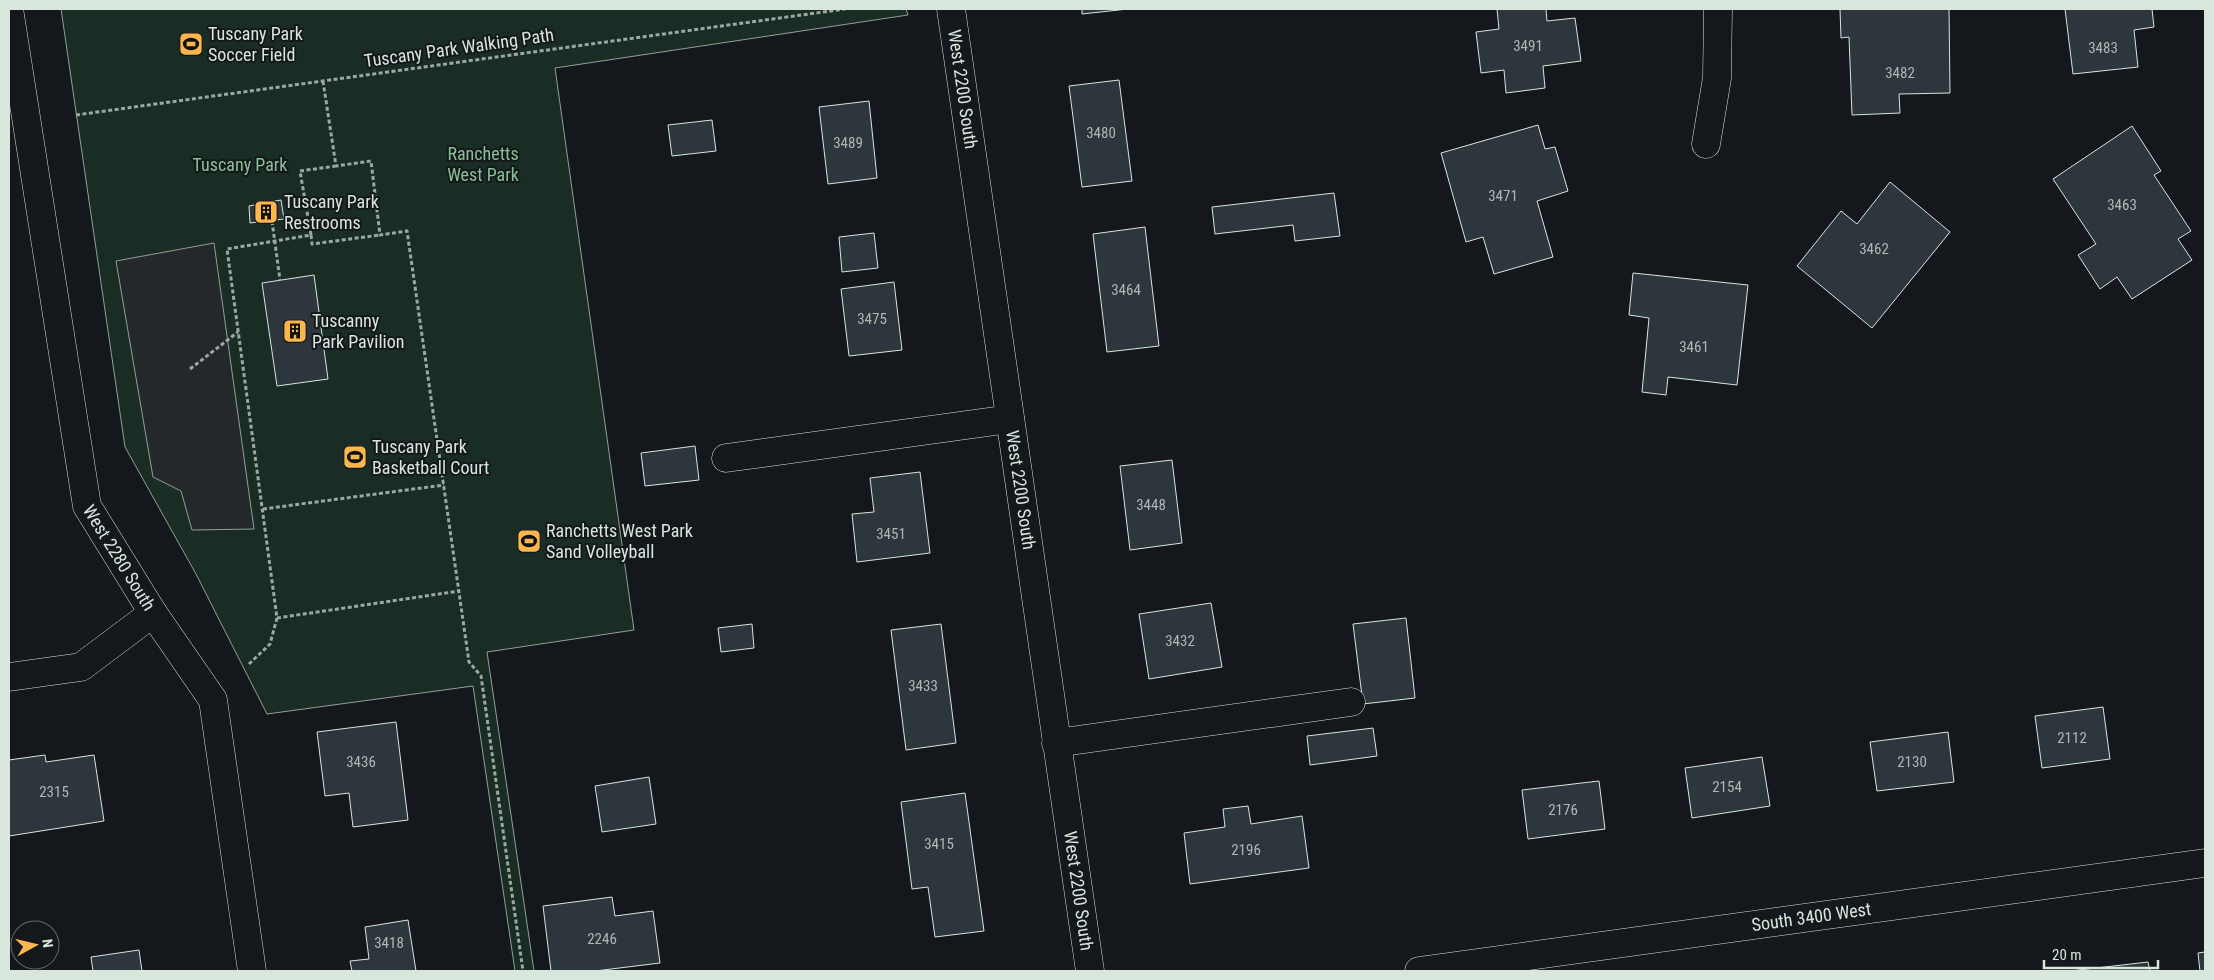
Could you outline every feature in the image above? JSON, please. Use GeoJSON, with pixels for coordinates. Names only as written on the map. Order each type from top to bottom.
{"type":"FeatureCollection","features":[{"type":"Feature","properties":{"kind":"street","name":"West 2280 South"},"geometry":{"type":"LineString","coordinates":[[9,9],[88,506],[153,614],[212,700],[252,971]]}},
{"type":"Feature","properties":{"kind":"street","name":"West 2200 South"},"geometry":{"type":"LineString","coordinates":[[951,9],[1090,971]]}},
{"type":"Feature","properties":{"kind":"street"},"geometry":{"type":"LineString","coordinates":[[1706,144],[1717,78],[1718,9]]}},
{"type":"Feature","properties":{"kind":"street"},"geometry":{"type":"LineString","coordinates":[[726,458],[1010,419]]}},
{"type":"Feature","properties":{"kind":"street"},"geometry":{"type":"LineString","coordinates":[[9,677],[81,667],[153,614]]}},
{"type":"Feature","properties":{"kind":"street"},"geometry":{"type":"LineString","coordinates":[[1056,743],[1351,702]]}},
{"type":"Feature","properties":{"kind":"street","name":"South 3400 West"},"geometry":{"type":"LineString","coordinates":[[1419,971],[2205,863]]}},
{"type":"Feature","properties":{"kind":"path","name":"Tuscany Park Walking Path"},"geometry":{"type":"LineString","coordinates":[[76,115],[845,9]]}},
{"type":"Feature","properties":{"kind":"path"},"geometry":{"type":"LineString","coordinates":[[323,81],[336,166]]}},
{"type":"Feature","properties":{"kind":"path"},"geometry":{"type":"LineString","coordinates":[[380,235],[371,161],[300,171],[312,244],[380,235],[407,231],[469,662],[480,676],[523,971]]}},
{"type":"Feature","properties":{"kind":"path"},"geometry":{"type":"LineString","coordinates":[[272,221],[280,280]]}},
{"type":"Feature","properties":{"kind":"path"},"geometry":{"type":"LineString","coordinates":[[249,664],[270,644],[277,618],[227,249],[311,235]]}},
{"type":"Feature","properties":{"kind":"path"},"geometry":{"type":"LineString","coordinates":[[190,369],[238,331]]}},
{"type":"Feature","properties":{"kind":"path"},"geometry":{"type":"LineString","coordinates":[[263,509],[444,485]]}},
{"type":"Feature","properties":{"kind":"path"},"geometry":{"type":"LineString","coordinates":[[277,618],[459,591]]}},
{"type":"Feature","properties":{"kind":"green space","name":"Tuscany Park"},"geometry":{"type":"Polygon","coordinates":[[[61,9],[906,9],[908,15],[555,68],[634,630],[487,652],[534,971],[515,971],[473,686],[267,714],[196,574],[125,447],[61,9]]]}},
{"type":"Feature","properties":{"kind":"shaded area"},"geometry":{"type":"Polygon","coordinates":[[[214,243],[254,529],[192,530],[181,491],[153,477],[116,261],[214,243]]]}},
{"type":"Feature","properties":{"kind":"building"},"geometry":{"type":"Polygon","coordinates":[[[1082,9],[1128,9],[1082,14],[1082,9]]]}},
{"type":"Feature","properties":{"kind":"building"},"geometry":{"type":"Polygon","coordinates":[[[1497,9],[1546,9],[1547,21],[1575,18],[1581,61],[1543,66],[1545,88],[1506,93],[1504,70],[1481,73],[1476,32],[1499,29],[1497,9]]]}},
{"type":"Feature","properties":{"kind":"building"},"geometry":{"type":"Polygon","coordinates":[[[1840,9],[1949,9],[1950,93],[1899,94],[1900,113],[1852,115],[1849,37],[1841,38],[1840,9]]]}},
{"type":"Feature","properties":{"kind":"building"},"geometry":{"type":"Polygon","coordinates":[[[2065,9],[2152,9],[2154,27],[2134,30],[2138,67],[2073,74],[2065,9]]]}},
{"type":"Feature","properties":{"kind":"building"},"geometry":{"type":"Polygon","coordinates":[[[1119,80],[1132,181],[1082,187],[1069,86],[1119,80]]]}},
{"type":"Feature","properties":{"kind":"building"},"geometry":{"type":"Polygon","coordinates":[[[869,101],[877,178],[828,184],[819,107],[869,101]]]}},
{"type":"Feature","properties":{"kind":"building"},"geometry":{"type":"Polygon","coordinates":[[[712,120],[716,151],[672,156],[668,125],[712,120]]]}},
{"type":"Feature","properties":{"kind":"building"},"geometry":{"type":"Polygon","coordinates":[[[1538,125],[1545,149],[1555,147],[1568,191],[1537,201],[1553,257],[1494,274],[1483,237],[1466,242],[1441,153],[1538,125]]]}},
{"type":"Feature","properties":{"kind":"building"},"geometry":{"type":"Polygon","coordinates":[[[2132,126],[2161,171],[2154,175],[2191,231],[2178,239],[2192,260],[2132,299],[2117,277],[2100,289],[2078,255],[2096,244],[2053,179],[2132,126]]]}},
{"type":"Feature","properties":{"kind":"building"},"geometry":{"type":"Polygon","coordinates":[[[1890,182],[1950,232],[1872,328],[1797,266],[1841,211],[1857,224],[1890,182]]]}},
{"type":"Feature","properties":{"kind":"building"},"geometry":{"type":"Polygon","coordinates":[[[1334,193],[1340,236],[1295,241],[1293,225],[1215,234],[1212,207],[1334,193]]]}},
{"type":"Feature","properties":{"kind":"building","name":"Tuscany Park Restrooms"},"geometry":{"type":"Polygon","coordinates":[[[281,200],[284,219],[250,223],[249,206],[281,200]]]}},
{"type":"Feature","properties":{"kind":"building"},"geometry":{"type":"Polygon","coordinates":[[[1145,227],[1159,346],[1107,352],[1093,234],[1145,227]]]}},
{"type":"Feature","properties":{"kind":"building"},"geometry":{"type":"Polygon","coordinates":[[[874,233],[878,268],[842,272],[839,237],[874,233]]]}},
{"type":"Feature","properties":{"kind":"building"},"geometry":{"type":"Polygon","coordinates":[[[1633,273],[1748,285],[1737,385],[1668,377],[1666,395],[1642,392],[1649,318],[1629,315],[1633,273]]]}},
{"type":"Feature","properties":{"kind":"building","name":"Tuscanny Park Pavilion"},"geometry":{"type":"Polygon","coordinates":[[[314,275],[328,379],[277,386],[262,283],[314,275]]]}},
{"type":"Feature","properties":{"kind":"building"},"geometry":{"type":"Polygon","coordinates":[[[894,282],[902,350],[849,356],[841,289],[894,282]]]}},
{"type":"Feature","properties":{"kind":"building"},"geometry":{"type":"Polygon","coordinates":[[[695,446],[699,480],[645,486],[641,453],[695,446]]]}},
{"type":"Feature","properties":{"kind":"building"},"geometry":{"type":"Polygon","coordinates":[[[1172,460],[1182,543],[1130,550],[1120,466],[1172,460]]]}},
{"type":"Feature","properties":{"kind":"building"},"geometry":{"type":"Polygon","coordinates":[[[920,472],[930,553],[857,562],[852,514],[874,512],[870,478],[920,472]]]}},
{"type":"Feature","properties":{"kind":"building"},"geometry":{"type":"Polygon","coordinates":[[[1211,603],[1222,667],[1149,679],[1139,614],[1211,603]]]}},
{"type":"Feature","properties":{"kind":"building"},"geometry":{"type":"Polygon","coordinates":[[[1406,618],[1415,698],[1363,704],[1353,624],[1406,618]]]}},
{"type":"Feature","properties":{"kind":"building"},"geometry":{"type":"Polygon","coordinates":[[[752,624],[754,648],[721,652],[718,628],[752,624]]]}},
{"type":"Feature","properties":{"kind":"building"},"geometry":{"type":"Polygon","coordinates":[[[941,624],[956,743],[906,750],[891,630],[941,624]]]}},
{"type":"Feature","properties":{"kind":"building"},"geometry":{"type":"Polygon","coordinates":[[[2103,707],[2110,759],[2042,768],[2035,716],[2103,707]]]}},
{"type":"Feature","properties":{"kind":"building"},"geometry":{"type":"Polygon","coordinates":[[[396,722],[408,820],[353,827],[349,793],[325,796],[317,732],[396,722]]]}},
{"type":"Feature","properties":{"kind":"building"},"geometry":{"type":"Polygon","coordinates":[[[1373,728],[1377,756],[1310,765],[1307,736],[1373,728]]]}},
{"type":"Feature","properties":{"kind":"building"},"geometry":{"type":"Polygon","coordinates":[[[1948,732],[1954,782],[1877,791],[1870,742],[1948,732]]]}},
{"type":"Feature","properties":{"kind":"building"},"geometry":{"type":"Polygon","coordinates":[[[45,755],[46,762],[94,755],[104,821],[9,836],[9,760],[45,755]]]}},
{"type":"Feature","properties":{"kind":"building"},"geometry":{"type":"Polygon","coordinates":[[[1762,757],[1770,806],[1692,818],[1685,768],[1762,757]]]}},
{"type":"Feature","properties":{"kind":"building"},"geometry":{"type":"Polygon","coordinates":[[[649,777],[656,824],[602,832],[595,786],[649,777]]]}},
{"type":"Feature","properties":{"kind":"building"},"geometry":{"type":"Polygon","coordinates":[[[1599,781],[1605,829],[1528,839],[1522,790],[1599,781]]]}},
{"type":"Feature","properties":{"kind":"building"},"geometry":{"type":"Polygon","coordinates":[[[965,793],[984,931],[935,937],[928,887],[912,889],[901,802],[965,793]]]}},
{"type":"Feature","properties":{"kind":"building"},"geometry":{"type":"Polygon","coordinates":[[[1248,806],[1251,824],[1302,816],[1309,868],[1190,884],[1184,833],[1225,827],[1223,809],[1248,806]]]}},
{"type":"Feature","properties":{"kind":"building"},"geometry":{"type":"Polygon","coordinates":[[[612,897],[615,916],[653,911],[660,963],[595,971],[551,971],[543,906],[612,897]]]}},
{"type":"Feature","properties":{"kind":"building"},"geometry":{"type":"Polygon","coordinates":[[[408,920],[416,971],[352,971],[350,961],[369,959],[365,927],[408,920]]]}},
{"type":"Feature","properties":{"kind":"building"},"geometry":{"type":"Polygon","coordinates":[[[139,950],[142,971],[93,971],[91,957],[139,950]]]}},
{"type":"Feature","properties":{"kind":"building"},"geometry":{"type":"Polygon","coordinates":[[[2205,952],[2205,971],[2200,971],[2198,953],[2205,952]]]}},
{"type":"Feature","properties":{"kind":"building"},"geometry":{"type":"Polygon","coordinates":[[[2148,962],[2150,971],[2070,971],[2148,962]]]}},
{"type":"Feature","properties":{"kind":"place","name":"Tuscany Park Soccer Field"},"geometry":{"type":"Point","coordinates":[191,44]}},
{"type":"Feature","properties":{"kind":"place","name":"Tuscany Park Restrooms"},"geometry":{"type":"Point","coordinates":[266,212]}},
{"type":"Feature","properties":{"kind":"place","name":"Tuscanny Park Pavilion"},"geometry":{"type":"Point","coordinates":[295,331]}},
{"type":"Feature","properties":{"kind":"place","name":"Tuscany Park Basketball Court"},"geometry":{"type":"Point","coordinates":[355,457]}},
{"type":"Feature","properties":{"kind":"place","name":"Ranchetts West Park Sand Volleyball"},"geometry":{"type":"Point","coordinates":[529,541]}},
{"type":"Feature","properties":{"kind":"park label","name":"Ranchetts West Park"},"geometry":{"type":"Point","coordinates":[483,164]}}]}
